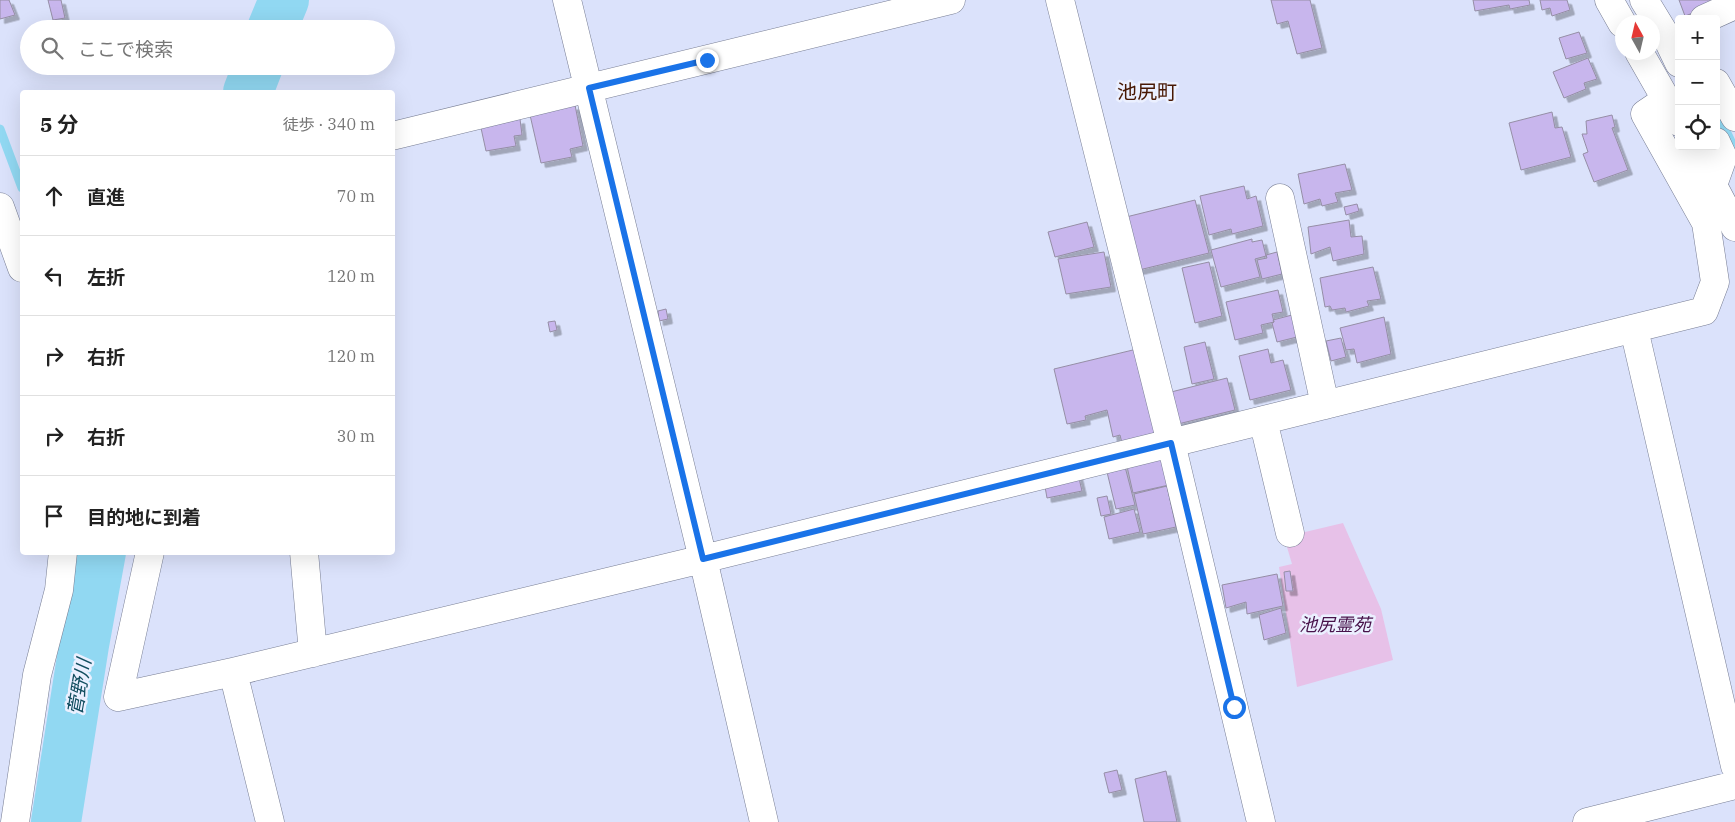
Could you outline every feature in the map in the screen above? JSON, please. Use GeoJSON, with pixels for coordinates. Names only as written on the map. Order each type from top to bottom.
{"type":"FeatureCollection","features":[{"type":"Feature","properties":{"kind":"main road"},"geometry":{"type":"LineString","coordinates":[[567,0],[703,559],[764,822]]}},
{"type":"Feature","properties":{"kind":"main road"},"geometry":{"type":"LineString","coordinates":[[395,135],[951,0]]}},
{"type":"Feature","properties":{"kind":"main road"},"geometry":{"type":"LineString","coordinates":[[1060,0],[1171,443],[1261,822]]}},
{"type":"Feature","properties":{"kind":"main road"},"geometry":{"type":"LineString","coordinates":[[1609,0],[1617,15]]}},
{"type":"Feature","properties":{"kind":"main road"},"geometry":{"type":"LineString","coordinates":[[1644,0],[1672,33],[1679,60]]}},
{"type":"Feature","properties":{"kind":"main road"},"geometry":{"type":"LineString","coordinates":[[1714,15],[1735,6]]}},
{"type":"Feature","properties":{"kind":"main road"},"geometry":{"type":"LineString","coordinates":[[149,555],[118,697],[233,672],[703,559],[1704,311],[1715,282],[1706,223],[1645,114],[1673,111],[1644,60]]}},
{"type":"Feature","properties":{"kind":"main road"},"geometry":{"type":"LineString","coordinates":[[1720,90],[1735,117]]}},
{"type":"Feature","properties":{"kind":"main road"},"geometry":{"type":"LineString","coordinates":[[1694,150],[1735,227]]}},
{"type":"Feature","properties":{"kind":"main road"},"geometry":{"type":"LineString","coordinates":[[1712,185],[1723,157],[1720,150]]}},
{"type":"Feature","properties":{"kind":"main road"},"geometry":{"type":"LineString","coordinates":[[1280,198],[1325,405]]}},
{"type":"Feature","properties":{"kind":"main road"},"geometry":{"type":"LineString","coordinates":[[0,207],[13,258]]}},
{"type":"Feature","properties":{"kind":"main road"},"geometry":{"type":"LineString","coordinates":[[1634,329],[1735,766]]}},
{"type":"Feature","properties":{"kind":"main road"},"geometry":{"type":"LineString","coordinates":[[1262,420],[1290,533]]}},
{"type":"Feature","properties":{"kind":"main road"},"geometry":{"type":"LineString","coordinates":[[15,822],[37,674],[59,590],[63,555]]}},
{"type":"Feature","properties":{"kind":"main road"},"geometry":{"type":"LineString","coordinates":[[304,555],[313,653]]}},
{"type":"Feature","properties":{"kind":"main road"},"geometry":{"type":"LineString","coordinates":[[233,672],[270,822]]}},
{"type":"Feature","properties":{"kind":"main road"},"geometry":{"type":"LineString","coordinates":[[1586,822],[1735,785]]}},
{"type":"Feature","properties":{"kind":"green space","name":"池尻霊苑"},"geometry":{"type":"Polygon","coordinates":[[[1343,523],[1381,609],[1393,660],[1297,687],[1279,567],[1292,564],[1284,537],[1343,523]]]}},
{"type":"Feature","properties":{"kind":"building"},"geometry":{"type":"Polygon","coordinates":[[[0,0],[9,0],[15,15],[0,19],[0,0]]]}},
{"type":"Feature","properties":{"kind":"building"},"geometry":{"type":"Polygon","coordinates":[[[48,0],[61,0],[65,18],[53,20],[48,0]]]}},
{"type":"Feature","properties":{"kind":"building"},"geometry":{"type":"Polygon","coordinates":[[[1271,0],[1310,0],[1322,48],[1297,54],[1288,21],[1277,24],[1271,0]]]}},
{"type":"Feature","properties":{"kind":"building"},"geometry":{"type":"Polygon","coordinates":[[[1473,0],[1529,0],[1530,5],[1510,9],[1509,5],[1475,11],[1473,0]]]}},
{"type":"Feature","properties":{"kind":"building"},"geometry":{"type":"Polygon","coordinates":[[[1540,0],[1567,0],[1570,10],[1552,16],[1550,8],[1542,10],[1540,0]]]}},
{"type":"Feature","properties":{"kind":"building"},"geometry":{"type":"Polygon","coordinates":[[[1679,0],[1722,0],[1723,2],[1688,15],[1685,15],[1679,0]]]}},
{"type":"Feature","properties":{"kind":"building"},"geometry":{"type":"Polygon","coordinates":[[[1579,32],[1587,53],[1566,59],[1559,38],[1579,32]]]}},
{"type":"Feature","properties":{"kind":"building"},"geometry":{"type":"Polygon","coordinates":[[[1588,58],[1597,79],[1584,83],[1586,89],[1564,98],[1553,72],[1588,58]]]}},
{"type":"Feature","properties":{"kind":"building"},"geometry":{"type":"Polygon","coordinates":[[[575,105],[583,146],[570,149],[572,157],[541,163],[530,115],[575,105]]]}},
{"type":"Feature","properties":{"kind":"building"},"geometry":{"type":"Polygon","coordinates":[[[1552,112],[1555,128],[1562,127],[1571,157],[1521,170],[1509,123],[1552,112]]]}},
{"type":"Feature","properties":{"kind":"building"},"geometry":{"type":"Polygon","coordinates":[[[1612,115],[1615,127],[1612,128],[1628,170],[1594,182],[1583,154],[1588,152],[1582,134],[1587,134],[1586,121],[1612,115]]]}},
{"type":"Feature","properties":{"kind":"building"},"geometry":{"type":"Polygon","coordinates":[[[520,119],[522,135],[514,136],[516,146],[486,151],[481,128],[520,119]]]}},
{"type":"Feature","properties":{"kind":"building"},"geometry":{"type":"Polygon","coordinates":[[[1345,164],[1352,190],[1335,193],[1338,202],[1322,206],[1320,199],[1304,204],[1298,174],[1345,164]]]}},
{"type":"Feature","properties":{"kind":"building"},"geometry":{"type":"Polygon","coordinates":[[[1244,186],[1247,199],[1256,196],[1263,226],[1232,234],[1231,229],[1209,235],[1200,196],[1244,186]]]}},
{"type":"Feature","properties":{"kind":"building"},"geometry":{"type":"Polygon","coordinates":[[[1195,200],[1209,253],[1139,270],[1126,217],[1195,200]]]}},
{"type":"Feature","properties":{"kind":"building"},"geometry":{"type":"Polygon","coordinates":[[[1357,204],[1359,211],[1346,215],[1344,207],[1357,204]]]}},
{"type":"Feature","properties":{"kind":"building"},"geometry":{"type":"Polygon","coordinates":[[[1349,220],[1351,237],[1362,236],[1364,254],[1333,261],[1330,247],[1311,254],[1308,227],[1349,220]]]}},
{"type":"Feature","properties":{"kind":"building"},"geometry":{"type":"Polygon","coordinates":[[[1087,222],[1094,247],[1055,257],[1048,232],[1087,222]]]}},
{"type":"Feature","properties":{"kind":"building"},"geometry":{"type":"Polygon","coordinates":[[[1252,239],[1252,242],[1262,240],[1266,256],[1255,259],[1260,277],[1221,287],[1211,250],[1252,239]]]}},
{"type":"Feature","properties":{"kind":"building"},"geometry":{"type":"Polygon","coordinates":[[[1104,252],[1111,287],[1066,294],[1058,259],[1104,252]]]}},
{"type":"Feature","properties":{"kind":"building"},"geometry":{"type":"Polygon","coordinates":[[[1277,252],[1282,274],[1262,279],[1257,260],[1267,258],[1266,255],[1277,252]]]}},
{"type":"Feature","properties":{"kind":"building"},"geometry":{"type":"Polygon","coordinates":[[[1209,262],[1222,316],[1195,323],[1182,268],[1209,262]]]}},
{"type":"Feature","properties":{"kind":"building"},"geometry":{"type":"Polygon","coordinates":[[[1373,267],[1381,299],[1367,301],[1369,306],[1346,312],[1345,308],[1332,310],[1330,306],[1325,307],[1320,278],[1373,267]]]}},
{"type":"Feature","properties":{"kind":"building"},"geometry":{"type":"Polygon","coordinates":[[[1278,290],[1283,312],[1272,314],[1274,322],[1261,325],[1263,333],[1235,340],[1226,302],[1278,290]]]}},
{"type":"Feature","properties":{"kind":"building"},"geometry":{"type":"Polygon","coordinates":[[[666,309],[668,319],[659,321],[658,311],[666,309]]]}},
{"type":"Feature","properties":{"kind":"building"},"geometry":{"type":"Polygon","coordinates":[[[1292,315],[1297,337],[1277,342],[1272,323],[1274,322],[1273,320],[1292,315]]]}},
{"type":"Feature","properties":{"kind":"building"},"geometry":{"type":"Polygon","coordinates":[[[1384,317],[1391,354],[1357,363],[1354,349],[1346,350],[1340,328],[1384,317]]]}},
{"type":"Feature","properties":{"kind":"building"},"geometry":{"type":"Polygon","coordinates":[[[555,321],[557,330],[550,332],[548,322],[555,321]]]}},
{"type":"Feature","properties":{"kind":"building"},"geometry":{"type":"Polygon","coordinates":[[[1341,338],[1346,357],[1331,361],[1326,341],[1341,338]]]}},
{"type":"Feature","properties":{"kind":"building"},"geometry":{"type":"Polygon","coordinates":[[[1205,342],[1214,379],[1192,384],[1184,347],[1205,342]]]}},
{"type":"Feature","properties":{"kind":"building"},"geometry":{"type":"Polygon","coordinates":[[[1137,349],[1158,440],[1122,443],[1120,435],[1113,437],[1107,410],[1085,416],[1086,420],[1067,424],[1054,369],[1137,349]]]}},
{"type":"Feature","properties":{"kind":"building"},"geometry":{"type":"Polygon","coordinates":[[[1268,349],[1271,363],[1283,360],[1291,390],[1250,400],[1239,356],[1268,349]]]}},
{"type":"Feature","properties":{"kind":"building"},"geometry":{"type":"Polygon","coordinates":[[[1227,378],[1235,410],[1178,424],[1171,392],[1227,378]]]}},
{"type":"Feature","properties":{"kind":"building"},"geometry":{"type":"Polygon","coordinates":[[[1162,453],[1169,485],[1133,493],[1126,462],[1162,453]]]}},
{"type":"Feature","properties":{"kind":"building"},"geometry":{"type":"Polygon","coordinates":[[[1124,463],[1135,505],[1116,509],[1106,468],[1124,463]]]}},
{"type":"Feature","properties":{"kind":"building"},"geometry":{"type":"Polygon","coordinates":[[[1078,474],[1082,491],[1047,498],[1044,481],[1078,474]]]}},
{"type":"Feature","properties":{"kind":"building"},"geometry":{"type":"Polygon","coordinates":[[[1167,486],[1176,527],[1143,534],[1134,494],[1167,486]]]}},
{"type":"Feature","properties":{"kind":"building"},"geometry":{"type":"Polygon","coordinates":[[[1107,496],[1111,514],[1101,516],[1097,498],[1107,496]]]}},
{"type":"Feature","properties":{"kind":"building"},"geometry":{"type":"Polygon","coordinates":[[[1134,509],[1140,532],[1109,539],[1104,517],[1134,509]]]}},
{"type":"Feature","properties":{"kind":"building"},"geometry":{"type":"Polygon","coordinates":[[[1290,571],[1293,591],[1286,591],[1284,572],[1290,571]]]}},
{"type":"Feature","properties":{"kind":"building"},"geometry":{"type":"Polygon","coordinates":[[[1277,574],[1283,606],[1247,614],[1246,602],[1226,608],[1222,585],[1277,574]]]}},
{"type":"Feature","properties":{"kind":"building"},"geometry":{"type":"Polygon","coordinates":[[[1281,608],[1286,633],[1264,640],[1259,615],[1281,608]]]}},
{"type":"Feature","properties":{"kind":"building"},"geometry":{"type":"Polygon","coordinates":[[[1117,770],[1122,790],[1109,793],[1104,773],[1117,770]]]}},
{"type":"Feature","properties":{"kind":"building"},"geometry":{"type":"Polygon","coordinates":[[[1166,771],[1177,822],[1144,822],[1135,779],[1166,771]]]}},
{"type":"Feature","properties":{"kind":"waterway","name":"菅野川"},"geometry":{"type":"LineString","coordinates":[[276,20],[284,0]]}},
{"type":"Feature","properties":{"kind":"waterway","name":"菅野川"},"geometry":{"type":"LineString","coordinates":[[249,90],[255,75]]}},
{"type":"Feature","properties":{"kind":"waterway"},"geometry":{"type":"LineString","coordinates":[[1720,118],[1735,150]]}},
{"type":"Feature","properties":{"kind":"waterway"},"geometry":{"type":"LineString","coordinates":[[0,129],[20,183]]}},
{"type":"Feature","properties":{"kind":"waterway","name":"菅野川"},"geometry":{"type":"LineString","coordinates":[[56,822],[100,555]]}},
{"type":"Feature","properties":{"kind":"district","name":"池尻町"},"geometry":{"type":"Point","coordinates":[1147,91]}},
{"type":"Feature","properties":{"kind":"route"},"geometry":{"type":"LineString","coordinates":[[707,60],[589,88],[703,559],[1171,443],[1234,707]]}}]}
